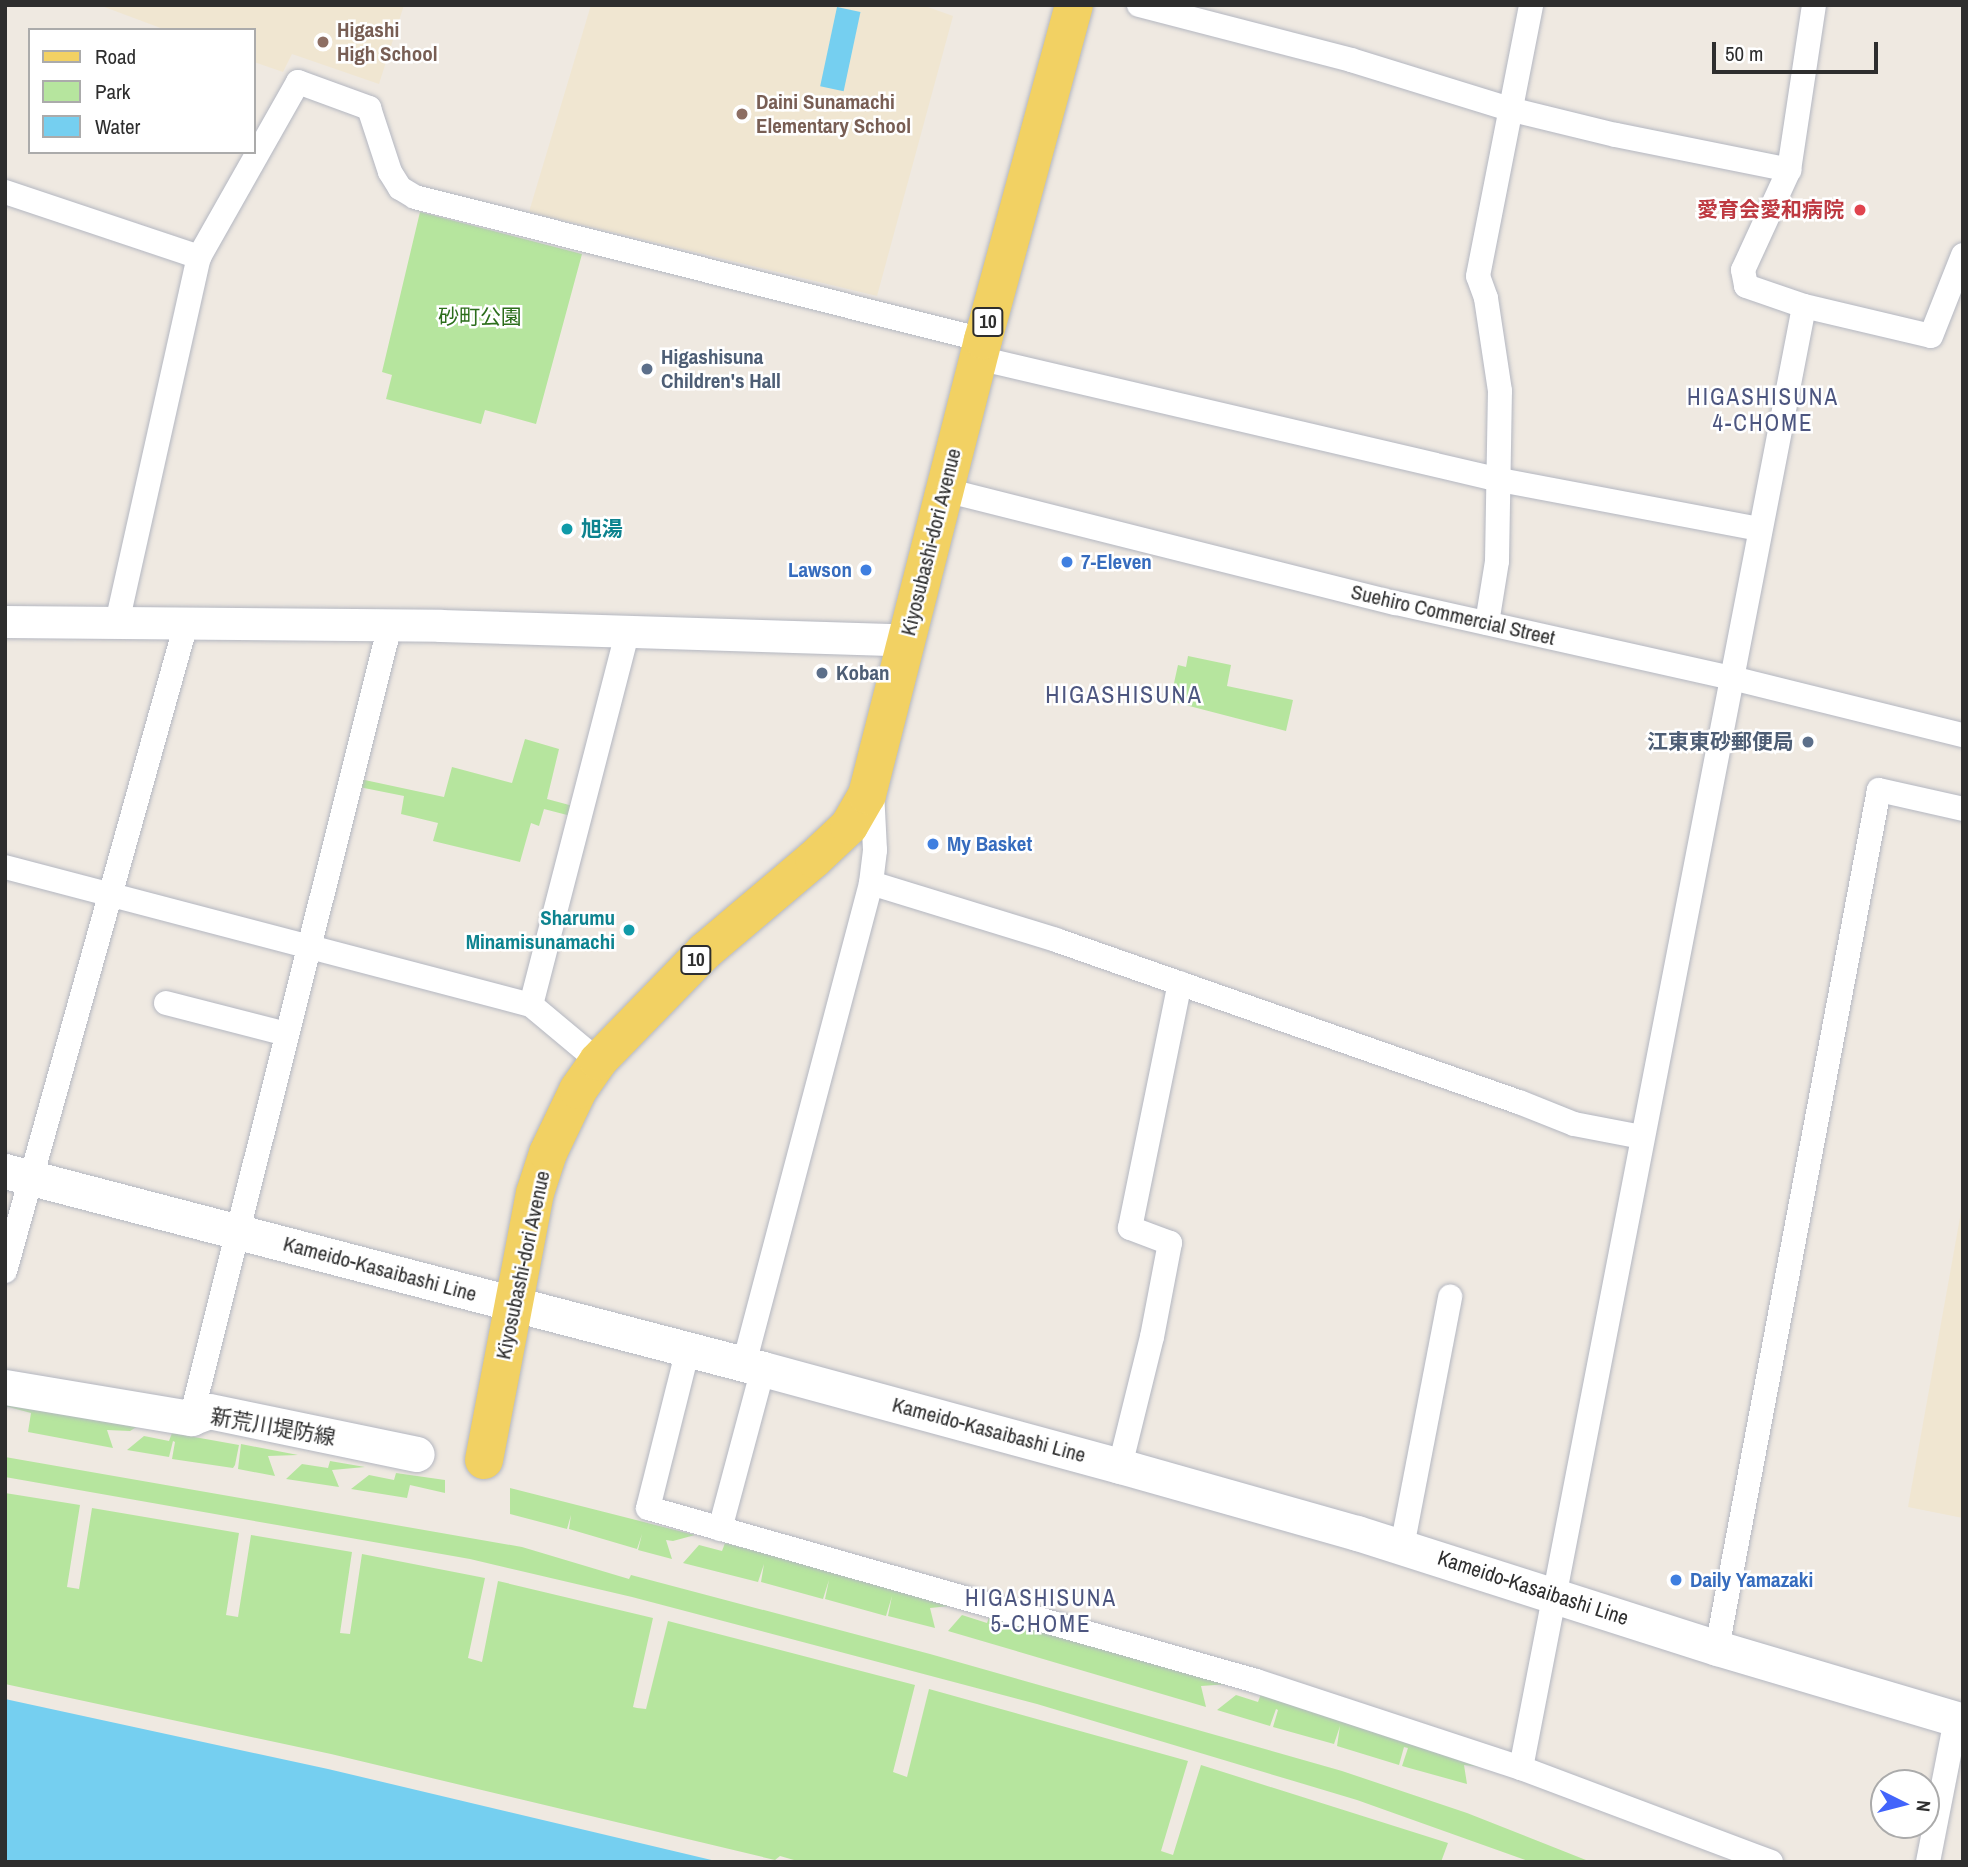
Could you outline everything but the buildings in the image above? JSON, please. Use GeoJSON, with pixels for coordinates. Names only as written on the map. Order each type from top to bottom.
{"type":"FeatureCollection","features":[{"type":"Feature","properties":{"kind":"main road","name":"Kiyosubashi-dori Avenue"},"geometry":{"type":"LineString","coordinates":[[484,1460],[535,1193],[548,1153],[578,1090],[598,1061],[704,952],[849,826],[867,795],[944,490],[1074,5]]}},
{"type":"Feature","properties":{"kind":"main road","name":"Kameido-Kasaibashi Line"},"geometry":{"type":"LineString","coordinates":[[18,1174],[754,1366],[1120,1466],[1402,1547],[1556,1594],[1717,1648],[1959,1720]]}},
{"type":"Feature","properties":{"kind":"main road","name":"新荒川堤防線"},"geometry":{"type":"LineString","coordinates":[[5,1387],[191,1418],[209,1411],[417,1454]]}},
{"type":"Feature","properties":{"kind":"street"},"geometry":{"type":"LineString","coordinates":[[1139,5],[1351,60],[1509,109],[1616,135],[1788,170]]}},
{"type":"Feature","properties":{"kind":"street"},"geometry":{"type":"LineString","coordinates":[[1487,623],[1497,561],[1500,391],[1486,298],[1478,275],[1531,5]]}},
{"type":"Feature","properties":{"kind":"street"},"geometry":{"type":"LineString","coordinates":[[1813,5],[1788,170],[1743,270],[1746,286],[1804,306],[1931,336],[1963,255]]}},
{"type":"Feature","properties":{"kind":"street"},"geometry":{"type":"LineString","coordinates":[[117,622],[199,257],[298,82],[369,108],[390,172],[400,188],[415,197],[981,349],[1500,480],[1759,529]]}},
{"type":"Feature","properties":{"kind":"street"},"geometry":{"type":"LineString","coordinates":[[5,192],[199,257]]}},
{"type":"Feature","properties":{"kind":"street"},"geometry":{"type":"LineString","coordinates":[[1521,1768],[1804,306]]}},
{"type":"Feature","properties":{"kind":"street","name":"Suehiro Commercial Street"},"geometry":{"type":"LineString","coordinates":[[944,490],[1487,623],[1732,678],[1963,735]]}},
{"type":"Feature","properties":{"kind":"street"},"geometry":{"type":"LineString","coordinates":[[5,622],[390,625],[906,640]]}},
{"type":"Feature","properties":{"kind":"street"},"geometry":{"type":"LineString","coordinates":[[5,1271],[18,1174],[112,895],[186,624]]}},
{"type":"Feature","properties":{"kind":"street"},"geometry":{"type":"LineString","coordinates":[[191,1418],[390,625]]}},
{"type":"Feature","properties":{"kind":"street"},"geometry":{"type":"LineString","coordinates":[[531,1005],[628,630]]}},
{"type":"Feature","properties":{"kind":"street"},"geometry":{"type":"LineString","coordinates":[[720,1529],[754,1366],[871,883],[875,850],[872,779]]}},
{"type":"Feature","properties":{"kind":"street"},"geometry":{"type":"LineString","coordinates":[[1717,1648],[1879,790],[1963,809]]}},
{"type":"Feature","properties":{"kind":"street"},"geometry":{"type":"LineString","coordinates":[[5,867],[531,1005],[598,1061]]}},
{"type":"Feature","properties":{"kind":"street"},"geometry":{"type":"LineString","coordinates":[[871,883],[1056,940],[1519,1102],[1574,1124],[1642,1138]]}},
{"type":"Feature","properties":{"kind":"street"},"geometry":{"type":"LineString","coordinates":[[1120,1466],[1152,1336],[1170,1243],[1130,1228],[1180,983]]}},
{"type":"Feature","properties":{"kind":"street"},"geometry":{"type":"LineString","coordinates":[[166,1003],[287,1034]]}},
{"type":"Feature","properties":{"kind":"street"},"geometry":{"type":"LineString","coordinates":[[1402,1547],[1450,1297]]}},
{"type":"Feature","properties":{"kind":"street"},"geometry":{"type":"LineString","coordinates":[[688,1349],[648,1508],[1256,1681],[1521,1768],[1771,1862]]}},
{"type":"Feature","properties":{"kind":"street"},"geometry":{"type":"LineString","coordinates":[[1928,1862],[1959,1720]]}},
{"type":"Feature","properties":{"kind":"shaded area","name":"Higashi High School"},"geometry":{"type":"Polygon","coordinates":[[[99,5],[404,5],[379,84],[292,54],[283,72],[256,63],[256,28],[161,28],[99,5]]]}},
{"type":"Feature","properties":{"kind":"shaded area","name":"Daini Sunamachi Elementary School"},"geometry":{"type":"Polygon","coordinates":[[[591,5],[922,5],[953,16],[877,296],[529,212],[591,5]]]}},
{"type":"Feature","properties":{"kind":"shaded area"},"geometry":{"type":"Polygon","coordinates":[[[1963,1201],[1963,1518],[1908,1507],[1963,1201]]]}},
{"type":"Feature","properties":{"kind":"green space","name":"砂町公園"},"geometry":{"type":"Polygon","coordinates":[[[420,212],[582,254],[536,424],[485,410],[481,424],[386,399],[392,375],[382,372],[420,212]]]}},
{"type":"Feature","properties":{"kind":"green space"},"geometry":{"type":"Polygon","coordinates":[[[1188,656],[1231,665],[1227,686],[1293,700],[1286,731],[1170,701],[1178,665],[1186,667],[1188,656]]]}},
{"type":"Feature","properties":{"kind":"green space"},"geometry":{"type":"Polygon","coordinates":[[[525,739],[559,749],[547,799],[573,806],[571,816],[544,809],[539,826],[531,823],[520,862],[433,841],[438,823],[401,814],[404,796],[359,787],[360,779],[444,797],[452,767],[512,783],[525,739]]]}},
{"type":"Feature","properties":{"kind":"green space"},"geometry":{"type":"Polygon","coordinates":[[[5,1401],[138,1426],[130,1431],[107,1430],[113,1448],[28,1432],[31,1413],[5,1406],[5,1401]]]}},
{"type":"Feature","properties":{"kind":"green space"},"geometry":{"type":"Polygon","coordinates":[[[172,1433],[239,1445],[235,1465],[233,1468],[172,1459],[173,1441],[169,1457],[127,1450],[144,1436],[169,1441],[172,1433]]]}},
{"type":"Feature","properties":{"kind":"green space"},"geometry":{"type":"Polygon","coordinates":[[[241,1444],[298,1455],[268,1456],[275,1476],[238,1469],[241,1444]]]}},
{"type":"Feature","properties":{"kind":"green space"},"geometry":{"type":"Polygon","coordinates":[[[5,1457],[522,1547],[629,1579],[631,1575],[930,1654],[1342,1771],[1467,1813],[1591,1862],[1531,1862],[1357,1800],[1037,1704],[632,1597],[470,1559],[5,1477],[5,1457]]]}},
{"type":"Feature","properties":{"kind":"green space"},"geometry":{"type":"Polygon","coordinates":[[[330,1461],[365,1467],[332,1470],[339,1487],[286,1479],[302,1464],[328,1468],[330,1461]]]}},
{"type":"Feature","properties":{"kind":"green space"},"geometry":{"type":"Polygon","coordinates":[[[396,1473],[445,1480],[445,1493],[410,1485],[407,1498],[351,1489],[369,1475],[394,1480],[396,1473]]]}},
{"type":"Feature","properties":{"kind":"green space"},"geometry":{"type":"Polygon","coordinates":[[[510,1488],[695,1535],[673,1541],[666,1540],[672,1559],[638,1550],[642,1534],[637,1549],[569,1529],[571,1515],[567,1529],[510,1514],[510,1488]]]}},
{"type":"Feature","properties":{"kind":"green space"},"geometry":{"type":"Polygon","coordinates":[[[5,1493],[80,1505],[67,1587],[79,1589],[92,1508],[239,1533],[226,1615],[238,1617],[251,1535],[352,1552],[340,1633],[350,1634],[362,1554],[485,1578],[468,1658],[482,1662],[498,1581],[653,1618],[633,1707],[637,1708],[646,1709],[668,1621],[915,1685],[893,1772],[907,1777],[929,1689],[1188,1761],[1161,1851],[1173,1855],[1201,1765],[1448,1843],[1441,1862],[801,1862],[780,1856],[775,1860],[331,1754],[5,1684],[5,1493]]]}},
{"type":"Feature","properties":{"kind":"green space"},"geometry":{"type":"Polygon","coordinates":[[[725,1543],[959,1605],[930,1608],[935,1628],[888,1616],[892,1596],[886,1616],[825,1599],[829,1580],[823,1599],[761,1582],[764,1564],[758,1582],[683,1563],[699,1545],[722,1551],[725,1543]]]}},
{"type":"Feature","properties":{"kind":"green space"},"geometry":{"type":"Polygon","coordinates":[[[990,1614],[1229,1684],[1201,1686],[1206,1707],[948,1631],[962,1615],[987,1623],[990,1614]]]}},
{"type":"Feature","properties":{"kind":"green space"},"geometry":{"type":"Polygon","coordinates":[[[1261,1694],[1499,1769],[1464,1765],[1467,1784],[1402,1766],[1408,1748],[1404,1747],[1399,1765],[1337,1746],[1340,1726],[1334,1744],[1273,1727],[1278,1710],[1276,1709],[1270,1726],[1217,1710],[1236,1695],[1258,1702],[1261,1694]]]}},
{"type":"Feature","properties":{"kind":"water"},"geometry":{"type":"Polygon","coordinates":[[[837,7],[860,12],[844,91],[820,86],[837,7]]]}},
{"type":"Feature","properties":{"kind":"water"},"geometry":{"type":"Polygon","coordinates":[[[5,1699],[328,1769],[720,1862],[5,1862],[5,1699]]]}},
{"type":"Feature","properties":{"kind":"place","name":"Higashi High School"},"geometry":{"type":"Point","coordinates":[323,42]}},
{"type":"Feature","properties":{"kind":"place","name":"Daini Sunamachi Elementary School"},"geometry":{"type":"Point","coordinates":[742,114]}},
{"type":"Feature","properties":{"kind":"place","name":"愛育会愛和病院"},"geometry":{"type":"Point","coordinates":[1860,210]}},
{"type":"Feature","properties":{"kind":"place","name":"Higashisuna Children's Hall"},"geometry":{"type":"Point","coordinates":[647,369]}},
{"type":"Feature","properties":{"kind":"place","name":"旭湯"},"geometry":{"type":"Point","coordinates":[567,529]}},
{"type":"Feature","properties":{"kind":"place","name":"7-Eleven"},"geometry":{"type":"Point","coordinates":[1067,562]}},
{"type":"Feature","properties":{"kind":"place","name":"Lawson"},"geometry":{"type":"Point","coordinates":[866,570]}},
{"type":"Feature","properties":{"kind":"place","name":"Koban"},"geometry":{"type":"Point","coordinates":[822,673]}},
{"type":"Feature","properties":{"kind":"place","name":"江東東砂郵便局"},"geometry":{"type":"Point","coordinates":[1808,742]}},
{"type":"Feature","properties":{"kind":"place","name":"My Basket"},"geometry":{"type":"Point","coordinates":[933,844]}},
{"type":"Feature","properties":{"kind":"place","name":"Sharumu Minamisunamachi"},"geometry":{"type":"Point","coordinates":[629,930]}},
{"type":"Feature","properties":{"kind":"place","name":"Daily Yamazaki"},"geometry":{"type":"Point","coordinates":[1676,1580]}},
{"type":"Feature","properties":{"kind":"district","name":"HIGASHISUNA 4-CHOME"},"geometry":{"type":"Point","coordinates":[1763,410]}},
{"type":"Feature","properties":{"kind":"district","name":"HIGASHISUNA"},"geometry":{"type":"Point","coordinates":[1124,695]}},
{"type":"Feature","properties":{"kind":"district","name":"HIGASHISUNA 5-CHOME"},"geometry":{"type":"Point","coordinates":[1041,1611]}}]}
